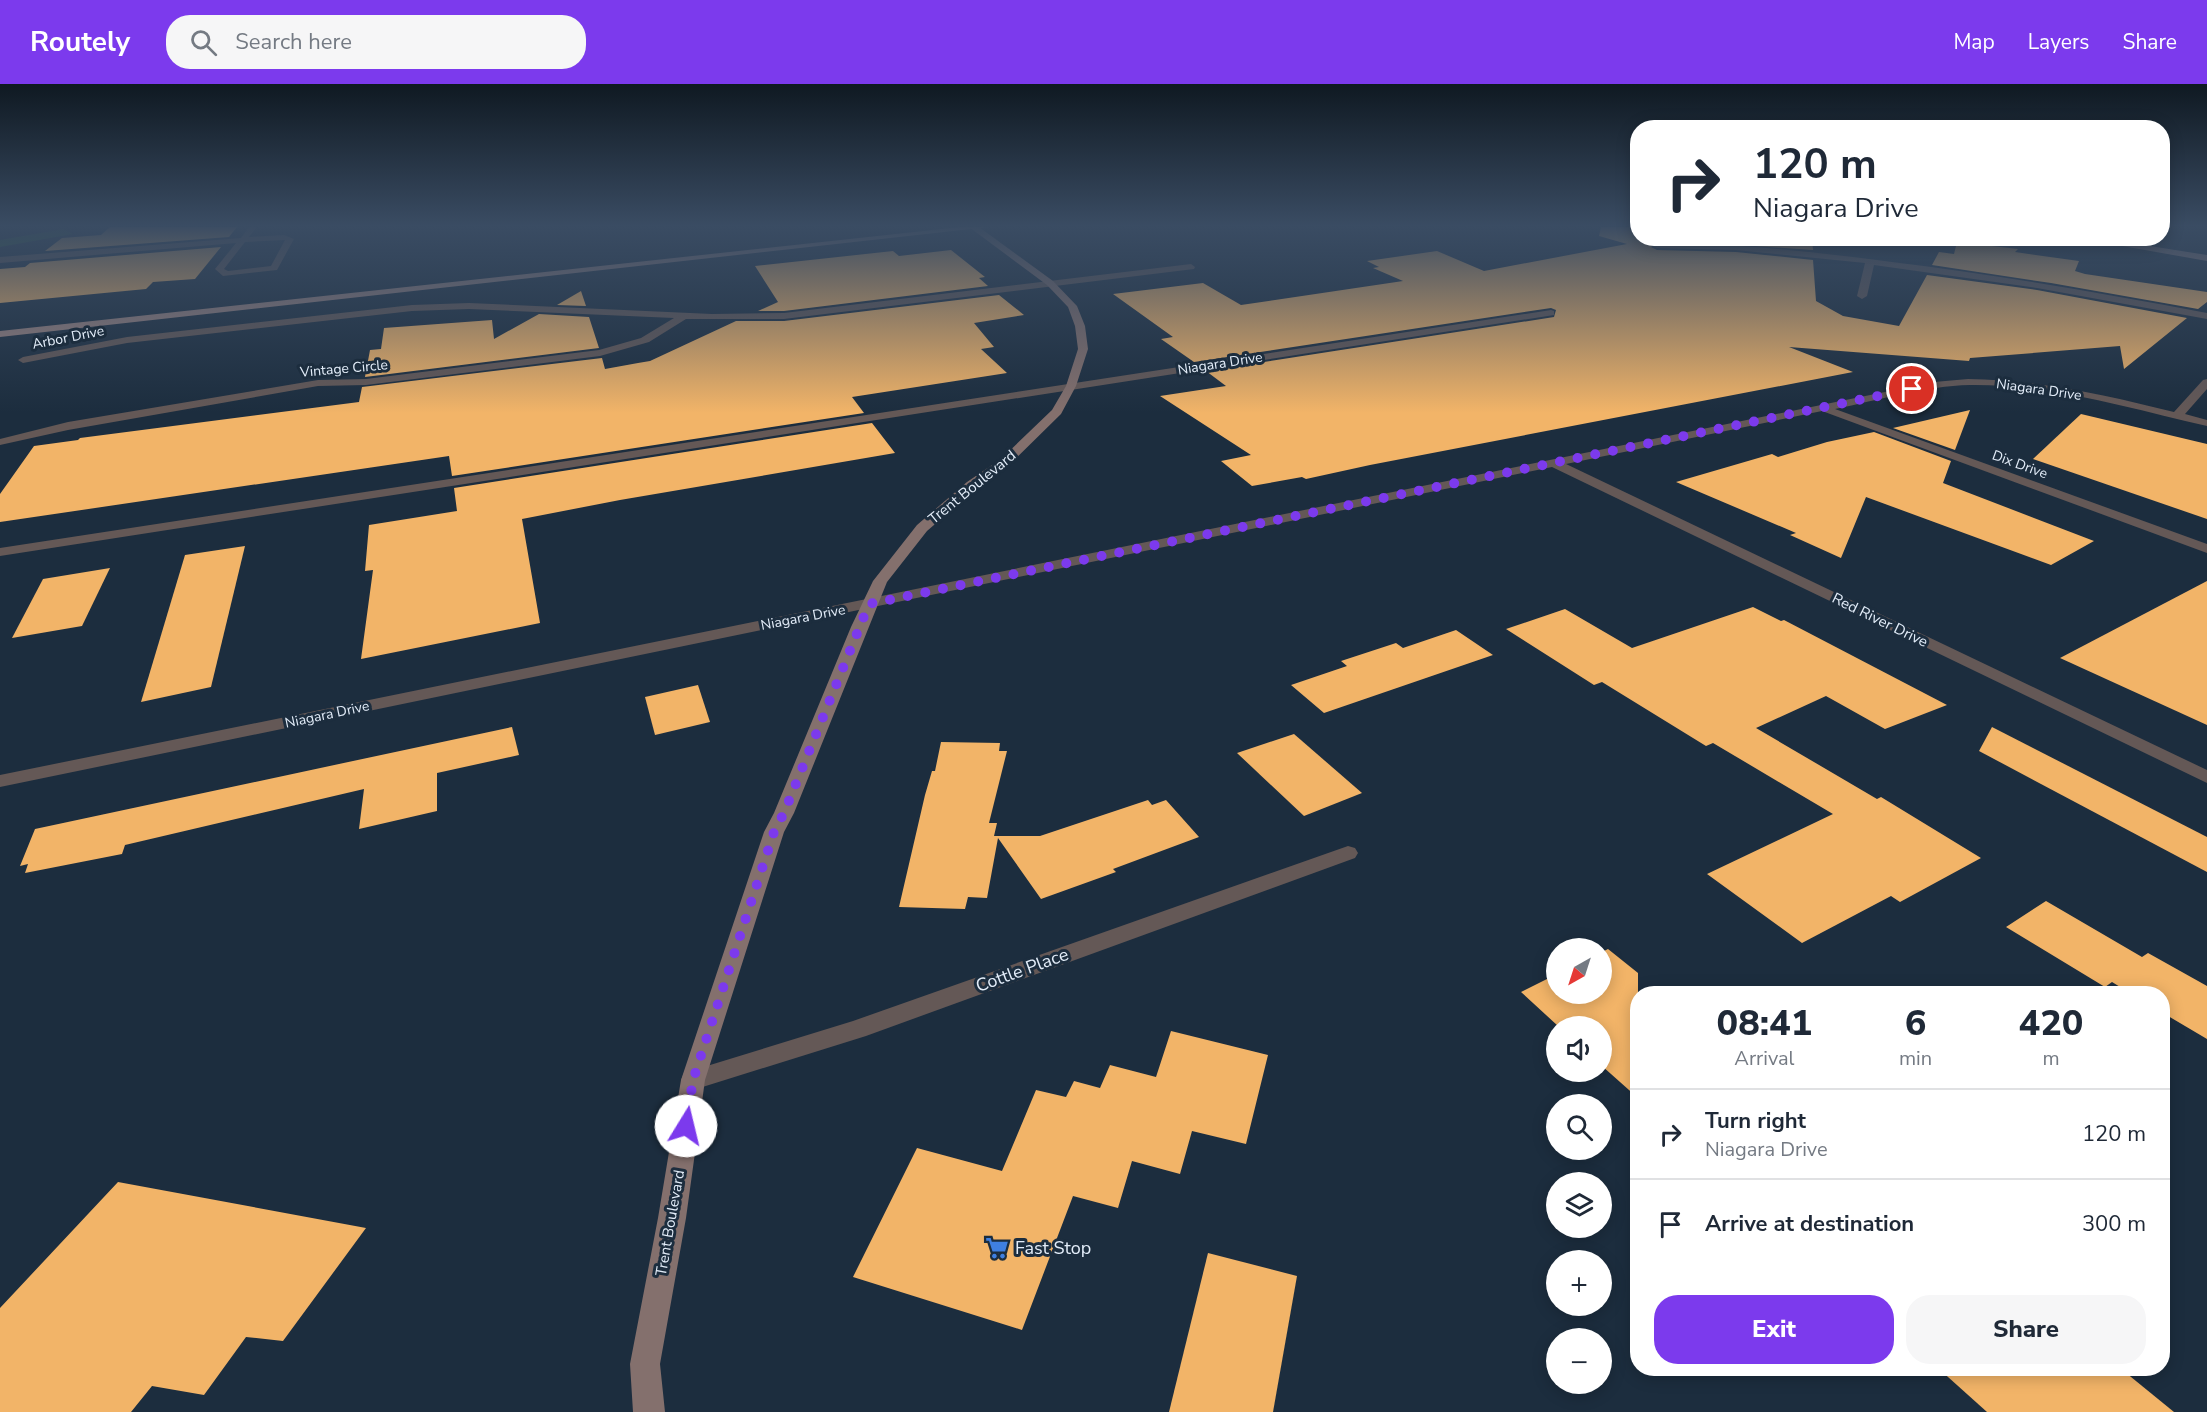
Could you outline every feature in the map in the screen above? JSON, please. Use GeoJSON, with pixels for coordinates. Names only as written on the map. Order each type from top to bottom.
{"type":"FeatureCollection","features":[{"type":"Feature","properties":{"kind":"main road"},"geometry":{"type":"LineString","coordinates":[[0,334],[414,289]]}},
{"type":"Feature","properties":{"kind":"street","name":"Arbor Drive"},"geometry":{"type":"LineString","coordinates":[[23,360],[127,340],[412,308],[527,307],[745,317],[807,314],[1003,289]]}},
{"type":"Feature","properties":{"kind":"street","name":"Trent Boulevard"},"geometry":{"type":"LineString","coordinates":[[649,1412],[645,1364],[672,1218],[693,1080],[774,832],[784,813],[880,581],[922,528],[972,485],[1005,462],[1057,412],[1071,386],[1083,349],[1080,326],[1072,306],[1056,289]]}},
{"type":"Feature","properties":{"kind":"street"},"geometry":{"type":"LineString","coordinates":[[1862,296],[1864,289]]}},
{"type":"Feature","properties":{"kind":"street"},"geometry":{"type":"LineString","coordinates":[[2054,289],[2207,316]]}},
{"type":"Feature","properties":{"kind":"street","name":"Niagara Drive"},"geometry":{"type":"LineString","coordinates":[[0,552],[1551,313]]}},
{"type":"Feature","properties":{"kind":"street","name":"Vintage Circle"},"geometry":{"type":"LineString","coordinates":[[1,442],[68,426],[318,383],[366,382],[600,353],[645,340],[684,316]]}},
{"type":"Feature","properties":{"kind":"street","name":"Niagara Drive"},"geometry":{"type":"LineString","coordinates":[[0,781],[1934,385],[1996,381],[2058,389],[2207,423]]}},
{"type":"Feature","properties":{"kind":"street"},"geometry":{"type":"LineString","coordinates":[[2177,416],[2207,382]]}},
{"type":"Feature","properties":{"kind":"street","name":"Dix Drive"},"geometry":{"type":"LineString","coordinates":[[1823,408],[2207,549]]}},
{"type":"Feature","properties":{"kind":"street","name":"Red River Drive"},"geometry":{"type":"LineString","coordinates":[[1554,463],[2207,777]]}},
{"type":"Feature","properties":{"kind":"street","name":"Cottle Place"},"geometry":{"type":"LineString","coordinates":[[693,1080],[858,1029],[1348,853]]}},
{"type":"Feature","properties":{"kind":"building"},"geometry":{"type":"Polygon","coordinates":[[[0,289],[146,289],[146,289],[0,303],[0,289]]]}},
{"type":"Feature","properties":{"kind":"building"},"geometry":{"type":"Polygon","coordinates":[[[770,289],[964,289],[784,311],[758,311],[778,302],[770,289]]]}},
{"type":"Feature","properties":{"kind":"building"},"geometry":{"type":"Polygon","coordinates":[[[1154,289],[1213,289],[1241,305],[1349,289],[1815,289],[1816,301],[1843,316],[1899,326],[1919,289],[2029,289],[2187,318],[2124,369],[2120,346],[1970,358],[1969,361],[1789,347],[1853,372],[1306,479],[1302,477],[1252,486],[1221,461],[1251,455],[1160,396],[1226,386],[1206,371],[1554,317],[1556,310],[1551,308],[1194,362],[1161,339],[1173,337],[1113,294],[1154,289]]]}},
{"type":"Feature","properties":{"kind":"building"},"geometry":{"type":"Polygon","coordinates":[[[2085,289],[2186,289],[2207,292],[2207,302],[2198,309],[2085,289]]]}},
{"type":"Feature","properties":{"kind":"building"},"geometry":{"type":"Polygon","coordinates":[[[581,291],[586,306],[557,305],[581,291]]]}},
{"type":"Feature","properties":{"kind":"building"},"geometry":{"type":"Polygon","coordinates":[[[999,295],[1024,315],[974,323],[994,347],[981,349],[1007,373],[852,397],[864,413],[452,476],[449,456],[0,522],[0,494],[34,446],[359,402],[362,387],[602,358],[605,369],[650,361],[736,321],[784,321],[999,295]]]}},
{"type":"Feature","properties":{"kind":"building"},"geometry":{"type":"Polygon","coordinates":[[[539,314],[589,317],[599,348],[365,377],[370,350],[381,349],[384,328],[492,320],[494,339],[539,314]]]}},
{"type":"Feature","properties":{"kind":"building"},"geometry":{"type":"Polygon","coordinates":[[[1970,410],[1955,450],[1893,428],[1970,410]]]}},
{"type":"Feature","properties":{"kind":"building"},"geometry":{"type":"Polygon","coordinates":[[[2081,414],[2207,444],[2207,519],[2033,459],[2081,414]]]}},
{"type":"Feature","properties":{"kind":"building"},"geometry":{"type":"Polygon","coordinates":[[[872,423],[895,453],[522,519],[540,623],[361,659],[373,570],[365,571],[369,525],[457,511],[454,488],[872,423]]]}},
{"type":"Feature","properties":{"kind":"building"},"geometry":{"type":"Polygon","coordinates":[[[1874,432],[1951,461],[1943,483],[2094,541],[2051,565],[1866,497],[1841,558],[1790,535],[1796,533],[1676,482],[1772,454],[1778,457],[1827,442],[1874,432]]]}},
{"type":"Feature","properties":{"kind":"building"},"geometry":{"type":"Polygon","coordinates":[[[245,546],[211,687],[141,702],[185,555],[245,546]]]}},
{"type":"Feature","properties":{"kind":"building"},"geometry":{"type":"Polygon","coordinates":[[[110,568],[82,626],[12,638],[43,579],[110,568]]]}},
{"type":"Feature","properties":{"kind":"building"},"geometry":{"type":"Polygon","coordinates":[[[2207,581],[2207,725],[2060,658],[2207,581]]]}},
{"type":"Feature","properties":{"kind":"building"},"geometry":{"type":"Polygon","coordinates":[[[1753,607],[1781,621],[1784,620],[1947,705],[1885,729],[1826,696],[1756,728],[1877,799],[1881,797],[1981,858],[1900,902],[1891,896],[1802,943],[1707,874],[1833,814],[1713,743],[1706,746],[1602,682],[1594,685],[1506,629],[1565,609],[1632,648],[1753,607]]]}},
{"type":"Feature","properties":{"kind":"building"},"geometry":{"type":"Polygon","coordinates":[[[1456,630],[1493,655],[1324,713],[1291,685],[1347,666],[1341,661],[1396,643],[1403,648],[1456,630]]]}},
{"type":"Feature","properties":{"kind":"building"},"geometry":{"type":"Polygon","coordinates":[[[698,685],[710,722],[655,735],[645,697],[698,685]]]}},
{"type":"Feature","properties":{"kind":"building"},"geometry":{"type":"Polygon","coordinates":[[[512,727],[519,755],[437,773],[437,811],[359,829],[364,789],[125,845],[122,854],[25,873],[28,864],[20,866],[35,829],[512,727]]]}},
{"type":"Feature","properties":{"kind":"building"},"geometry":{"type":"Polygon","coordinates":[[[1992,727],[2207,837],[2207,872],[1979,751],[1992,727]]]}},
{"type":"Feature","properties":{"kind":"building"},"geometry":{"type":"Polygon","coordinates":[[[1294,734],[1362,793],[1304,816],[1237,753],[1294,734]]]}},
{"type":"Feature","properties":{"kind":"building"},"geometry":{"type":"Polygon","coordinates":[[[941,742],[1000,743],[999,751],[1007,751],[989,823],[997,823],[994,836],[1040,836],[1148,800],[1152,805],[1166,800],[1199,837],[1113,869],[1116,872],[1041,899],[998,838],[987,898],[968,897],[965,909],[899,907],[925,795],[932,771],[935,771],[941,742]]]}},
{"type":"Feature","properties":{"kind":"building"},"geometry":{"type":"Polygon","coordinates":[[[2046,901],[2142,957],[2148,953],[2207,986],[2207,1039],[2170,1017],[2170,986],[2119,986],[2112,982],[2103,986],[2006,927],[2046,901]]]}},
{"type":"Feature","properties":{"kind":"building"},"geometry":{"type":"Polygon","coordinates":[[[1612,952],[1638,973],[1638,986],[1630,986],[1630,1091],[1612,1075],[1612,1016],[1547,1016],[1521,992],[1546,980],[1546,1004],[1612,1004],[1612,952]]]}},
{"type":"Feature","properties":{"kind":"building"},"geometry":{"type":"Polygon","coordinates":[[[1171,1031],[1268,1055],[1246,1144],[1192,1131],[1180,1174],[1132,1161],[1118,1208],[1073,1196],[1022,1330],[853,1277],[917,1148],[1002,1171],[1036,1090],[1066,1097],[1074,1081],[1100,1088],[1110,1065],[1156,1077],[1171,1031]]]}},
{"type":"Feature","properties":{"kind":"building"},"geometry":{"type":"Polygon","coordinates":[[[118,1182],[366,1228],[283,1341],[246,1337],[204,1395],[152,1386],[131,1412],[0,1412],[0,1308],[118,1182]]]}},
{"type":"Feature","properties":{"kind":"building"},"geometry":{"type":"Polygon","coordinates":[[[1208,1253],[1297,1276],[1273,1412],[1169,1412],[1208,1253]]]}},
{"type":"Feature","properties":{"kind":"building"},"geometry":{"type":"Polygon","coordinates":[[[1947,1376],[2130,1376],[2174,1412],[1987,1412],[1947,1376]]]}},
{"type":"Feature","properties":{"kind":"place","name":"Fast Stop"},"geometry":{"type":"Point","coordinates":[997,1248]}},
{"type":"Feature","properties":{"kind":"route"},"geometry":{"type":"LineString","coordinates":[[686,1126],[693,1080],[774,832],[838,684],[869,604],[1912,389]]}}]}
